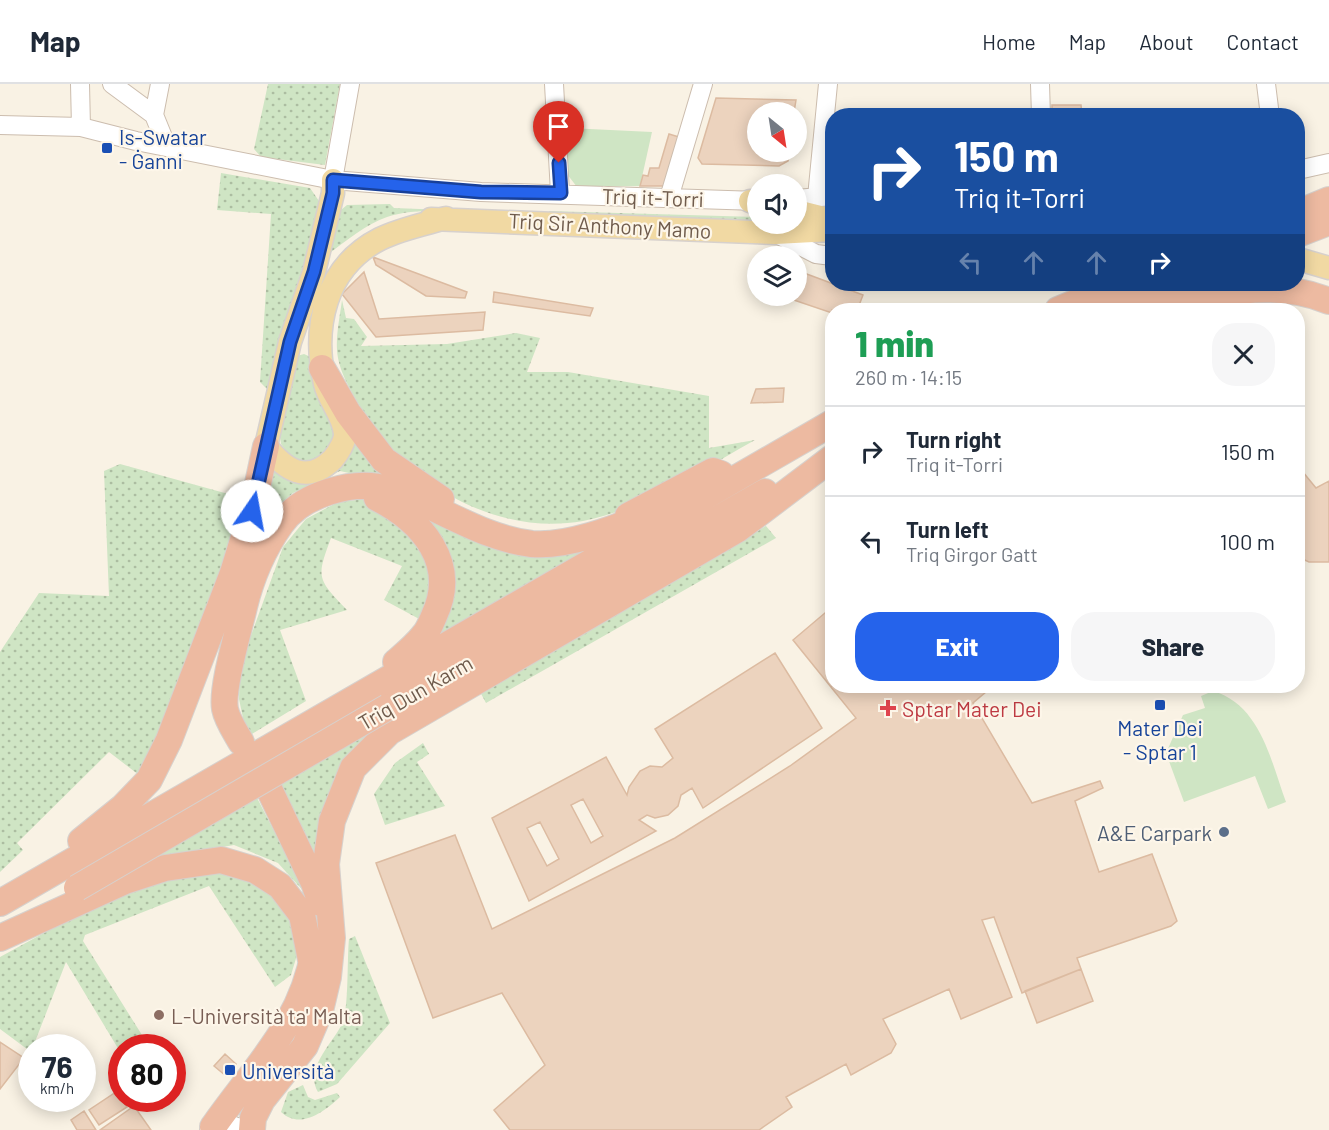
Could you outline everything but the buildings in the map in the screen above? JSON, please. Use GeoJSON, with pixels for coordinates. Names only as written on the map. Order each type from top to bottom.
{"type":"FeatureCollection","features":[{"type":"Feature","properties":{"kind":"highway"},"geometry":{"type":"LineString","coordinates":[[1309,224],[1329,200]]}},
{"type":"Feature","properties":{"kind":"highway"},"geometry":{"type":"LineString","coordinates":[[1075,303],[1103,291]]}},
{"type":"Feature","properties":{"kind":"highway"},"geometry":{"type":"LineString","coordinates":[[1120,303],[1150,291]]}},
{"type":"Feature","properties":{"kind":"highway"},"geometry":{"type":"LineString","coordinates":[[1182,303],[1238,291]]}},
{"type":"Feature","properties":{"kind":"highway"},"geometry":{"type":"LineString","coordinates":[[1294,291],[1314,294],[1329,301]]}},
{"type":"Feature","properties":{"kind":"highway"},"geometry":{"type":"LineString","coordinates":[[322,368],[348,413],[384,460],[448,504],[494,524],[538,532],[584,528],[636,514],[713,471],[721,474]]}},
{"type":"Feature","properties":{"kind":"highway"},"geometry":{"type":"LineString","coordinates":[[241,742],[225,710],[231,661],[244,606],[263,555],[282,522],[303,505],[331,491],[355,486],[377,486],[478,530],[534,544],[564,541],[623,525],[721,474],[825,415]]}},
{"type":"Feature","properties":{"kind":"highway","name":"Triq Dun Karm"},"geometry":{"type":"LineString","coordinates":[[0,903],[825,427]]}},
{"type":"Feature","properties":{"kind":"highway"},"geometry":{"type":"LineString","coordinates":[[0,893],[91,836],[149,780],[169,740],[234,573],[252,511],[266,446]]}},
{"type":"Feature","properties":{"kind":"highway","name":"Triq Dun Karm"},"geometry":{"type":"LineString","coordinates":[[0,936],[77,888],[388,707],[825,457]]}},
{"type":"Feature","properties":{"kind":"highway"},"geometry":{"type":"LineString","coordinates":[[252,1130],[253,1118],[262,1100],[304,1046],[320,1011],[328,977],[332,938],[326,864],[332,821],[353,768],[389,732],[738,529],[825,463]]}},
{"type":"Feature","properties":{"kind":"highway"},"geometry":{"type":"LineString","coordinates":[[301,728],[327,706],[394,664],[424,635],[440,598],[444,581],[435,549],[398,509],[355,486]]}},
{"type":"Feature","properties":{"kind":"highway"},"geometry":{"type":"LineString","coordinates":[[270,791],[314,883],[332,938]]}},
{"type":"Feature","properties":{"kind":"highway"},"geometry":{"type":"LineString","coordinates":[[0,936],[125,881],[165,868],[221,860],[255,870],[280,886],[302,915],[312,965]]}},
{"type":"Feature","properties":{"kind":"highway"},"geometry":{"type":"LineString","coordinates":[[210,1128],[269,1054],[296,1011],[312,965],[316,937],[313,916],[314,883]]}},
{"type":"Feature","properties":{"kind":"main road"},"geometry":{"type":"LineString","coordinates":[[333,180],[333,193],[314,272],[290,342],[266,446],[279,462],[292,470],[310,473],[324,467],[338,454],[345,435],[325,386],[318,336],[323,315],[342,268],[381,238],[446,218]]}},
{"type":"Feature","properties":{"kind":"main road"},"geometry":{"type":"LineString","coordinates":[[807,214],[825,218]]}},
{"type":"Feature","properties":{"kind":"main road"},"geometry":{"type":"LineString","coordinates":[[314,272],[354,239],[386,222],[446,218]]}},
{"type":"Feature","properties":{"kind":"main road","name":"Triq Sir Anthony Mamo"},"geometry":{"type":"LineString","coordinates":[[446,218],[747,232]]}},
{"type":"Feature","properties":{"kind":"main road","name":"Triq Sir Anthony Mamo"},"geometry":{"type":"LineString","coordinates":[[807,231],[825,230]]}},
{"type":"Feature","properties":{"kind":"main road"},"geometry":{"type":"LineString","coordinates":[[1305,261],[1329,268]]}},
{"type":"Feature","properties":{"kind":"street"},"geometry":{"type":"LineString","coordinates":[[80,84],[81,127]]}},
{"type":"Feature","properties":{"kind":"street"},"geometry":{"type":"LineString","coordinates":[[112,84],[154,115],[168,147]]}},
{"type":"Feature","properties":{"kind":"street"},"geometry":{"type":"LineString","coordinates":[[154,115],[160,84]]}},
{"type":"Feature","properties":{"kind":"street"},"geometry":{"type":"LineString","coordinates":[[333,180],[350,84]]}},
{"type":"Feature","properties":{"kind":"street"},"geometry":{"type":"LineString","coordinates":[[554,84],[561,193]]}},
{"type":"Feature","properties":{"kind":"street"},"geometry":{"type":"LineString","coordinates":[[669,198],[703,84]]}},
{"type":"Feature","properties":{"kind":"street"},"geometry":{"type":"LineString","coordinates":[[827,108],[828,84]]}},
{"type":"Feature","properties":{"kind":"street"},"geometry":{"type":"LineString","coordinates":[[1040,84],[1041,108]]}},
{"type":"Feature","properties":{"kind":"street"},"geometry":{"type":"LineString","coordinates":[[1266,84],[1269,108]]}},
{"type":"Feature","properties":{"kind":"street","name":"Triq it-Torri"},"geometry":{"type":"LineString","coordinates":[[0,125],[81,127],[333,180],[481,192],[747,201]]}},
{"type":"Feature","properties":{"kind":"street"},"geometry":{"type":"LineString","coordinates":[[1305,168],[1329,163]]}},
{"type":"Feature","properties":{"kind":"street"},"geometry":{"type":"LineString","coordinates":[[807,198],[825,197]]}},
{"type":"Feature","properties":{"kind":"street","name":"Triq Sir Anthony Mamo"},"geometry":{"type":"LineString","coordinates":[[777,234],[816,254],[825,255]]}},
{"type":"Feature","properties":{"kind":"street"},"geometry":{"type":"LineString","coordinates":[[210,1128],[234,1124],[246,1130]]}},
{"type":"Feature","properties":{"kind":"green space"},"geometry":{"type":"Polygon","coordinates":[[[268,84],[340,84],[325,165],[261,157],[254,149],[268,84]]]}},
{"type":"Feature","properties":{"kind":"green space"},"geometry":{"type":"Polygon","coordinates":[[[569,128],[652,132],[640,186],[577,187],[567,174],[569,128]]]}},
{"type":"Feature","properties":{"kind":"green space"},"geometry":{"type":"Polygon","coordinates":[[[221,173],[310,188],[319,201],[319,217],[283,328],[269,391],[260,382],[271,214],[217,210],[221,173]]]}},
{"type":"Feature","properties":{"kind":"green space"},"geometry":{"type":"Polygon","coordinates":[[[390,204],[394,208],[472,211],[418,211],[387,217],[363,229],[327,255],[336,214],[347,205],[390,204]]]}},
{"type":"Feature","properties":{"kind":"green space"},"geometry":{"type":"Polygon","coordinates":[[[549,211],[747,217],[747,222],[550,214],[549,211]]]}},
{"type":"Feature","properties":{"kind":"green space"},"geometry":{"type":"Polygon","coordinates":[[[342,300],[346,318],[354,319],[367,337],[361,346],[447,344],[516,333],[540,338],[527,372],[568,372],[709,396],[709,448],[755,440],[672,487],[628,508],[606,515],[583,521],[550,524],[517,520],[485,512],[455,498],[427,480],[401,459],[379,435],[346,380],[338,358],[337,337],[342,300]]]}},
{"type":"Feature","properties":{"kind":"green space"},"geometry":{"type":"Polygon","coordinates":[[[304,354],[313,358],[334,420],[334,444],[329,453],[313,464],[292,459],[281,444],[279,431],[297,356],[304,354]]]}},
{"type":"Feature","properties":{"kind":"green space"},"geometry":{"type":"Polygon","coordinates":[[[349,425],[392,472],[385,481],[340,471],[293,493],[271,512],[260,527],[269,462],[300,478],[349,425]]]}},
{"type":"Feature","properties":{"kind":"green space"},"geometry":{"type":"Polygon","coordinates":[[[120,464],[250,500],[182,696],[139,775],[109,752],[17,843],[23,850],[0,872],[0,652],[39,593],[109,596],[104,471],[120,464]]]}},
{"type":"Feature","properties":{"kind":"green space"},"geometry":{"type":"Polygon","coordinates":[[[366,499],[423,538],[436,588],[421,620],[384,600],[402,566],[331,538],[323,562],[322,577],[330,591],[347,610],[280,630],[306,701],[247,737],[239,699],[240,666],[283,547],[306,519],[338,502],[366,499]]]}},
{"type":"Feature","properties":{"kind":"green space"},"geometry":{"type":"Polygon","coordinates":[[[418,514],[457,531],[614,537],[425,645],[444,620],[418,514]]]}},
{"type":"Feature","properties":{"kind":"green space"},"geometry":{"type":"Polygon","coordinates":[[[766,526],[776,538],[486,703],[479,690],[766,526]]]}},
{"type":"Feature","properties":{"kind":"green space"},"geometry":{"type":"Polygon","coordinates":[[[1218,693],[1229,698],[1243,709],[1262,737],[1286,802],[1268,809],[1255,776],[1184,802],[1166,753],[1183,715],[1205,708],[1201,696],[1218,693]]]}},
{"type":"Feature","properties":{"kind":"green space"},"geometry":{"type":"Polygon","coordinates":[[[394,714],[319,861],[279,782],[394,714]]]}},
{"type":"Feature","properties":{"kind":"green space"},"geometry":{"type":"Polygon","coordinates":[[[423,743],[429,754],[417,762],[445,806],[385,825],[374,794],[395,763],[423,743]]]}},
{"type":"Feature","properties":{"kind":"green space"},"geometry":{"type":"Polygon","coordinates":[[[255,794],[307,895],[278,863],[234,845],[170,856],[109,878],[255,794]]]}},
{"type":"Feature","properties":{"kind":"green space"},"geometry":{"type":"Polygon","coordinates":[[[217,865],[280,891],[303,935],[291,975],[275,987],[209,886],[85,935],[83,941],[141,1034],[109,1034],[66,962],[38,1034],[18,1034],[18,1042],[0,1029],[0,957],[97,904],[217,865]]]}},
{"type":"Feature","properties":{"kind":"green space"},"geometry":{"type":"Polygon","coordinates":[[[355,936],[390,1023],[337,1084],[318,1092],[314,1074],[321,1057],[342,1024],[347,996],[349,939],[355,936]]]}},
{"type":"Feature","properties":{"kind":"green space"},"geometry":{"type":"Polygon","coordinates":[[[303,1085],[308,1097],[315,1100],[337,1093],[340,1097],[312,1117],[296,1119],[288,1117],[281,1112],[288,1092],[303,1085]]]}},
{"type":"Feature","properties":{"kind":"place","name":"Is-Swatar - Ġanni"},"geometry":{"type":"Point","coordinates":[107,148]}},
{"type":"Feature","properties":{"kind":"place","name":"Mater Dei - Sptar 1"},"geometry":{"type":"Point","coordinates":[1160,705]}},
{"type":"Feature","properties":{"kind":"place","name":"Sptar Mater Dei"},"geometry":{"type":"Point","coordinates":[888,708]}},
{"type":"Feature","properties":{"kind":"place","name":"A&E Carpark"},"geometry":{"type":"Point","coordinates":[1224,832]}},
{"type":"Feature","properties":{"kind":"place","name":"L-Università ta' Malta"},"geometry":{"type":"Point","coordinates":[159,1015]}},
{"type":"Feature","properties":{"kind":"place","name":"Università"},"geometry":{"type":"Point","coordinates":[230,1070]}},
{"type":"Feature","properties":{"kind":"route"},"geometry":{"type":"LineString","coordinates":[[252,511],[290,342],[314,272],[333,193],[333,180],[481,192],[561,193],[559,163]]}}]}
